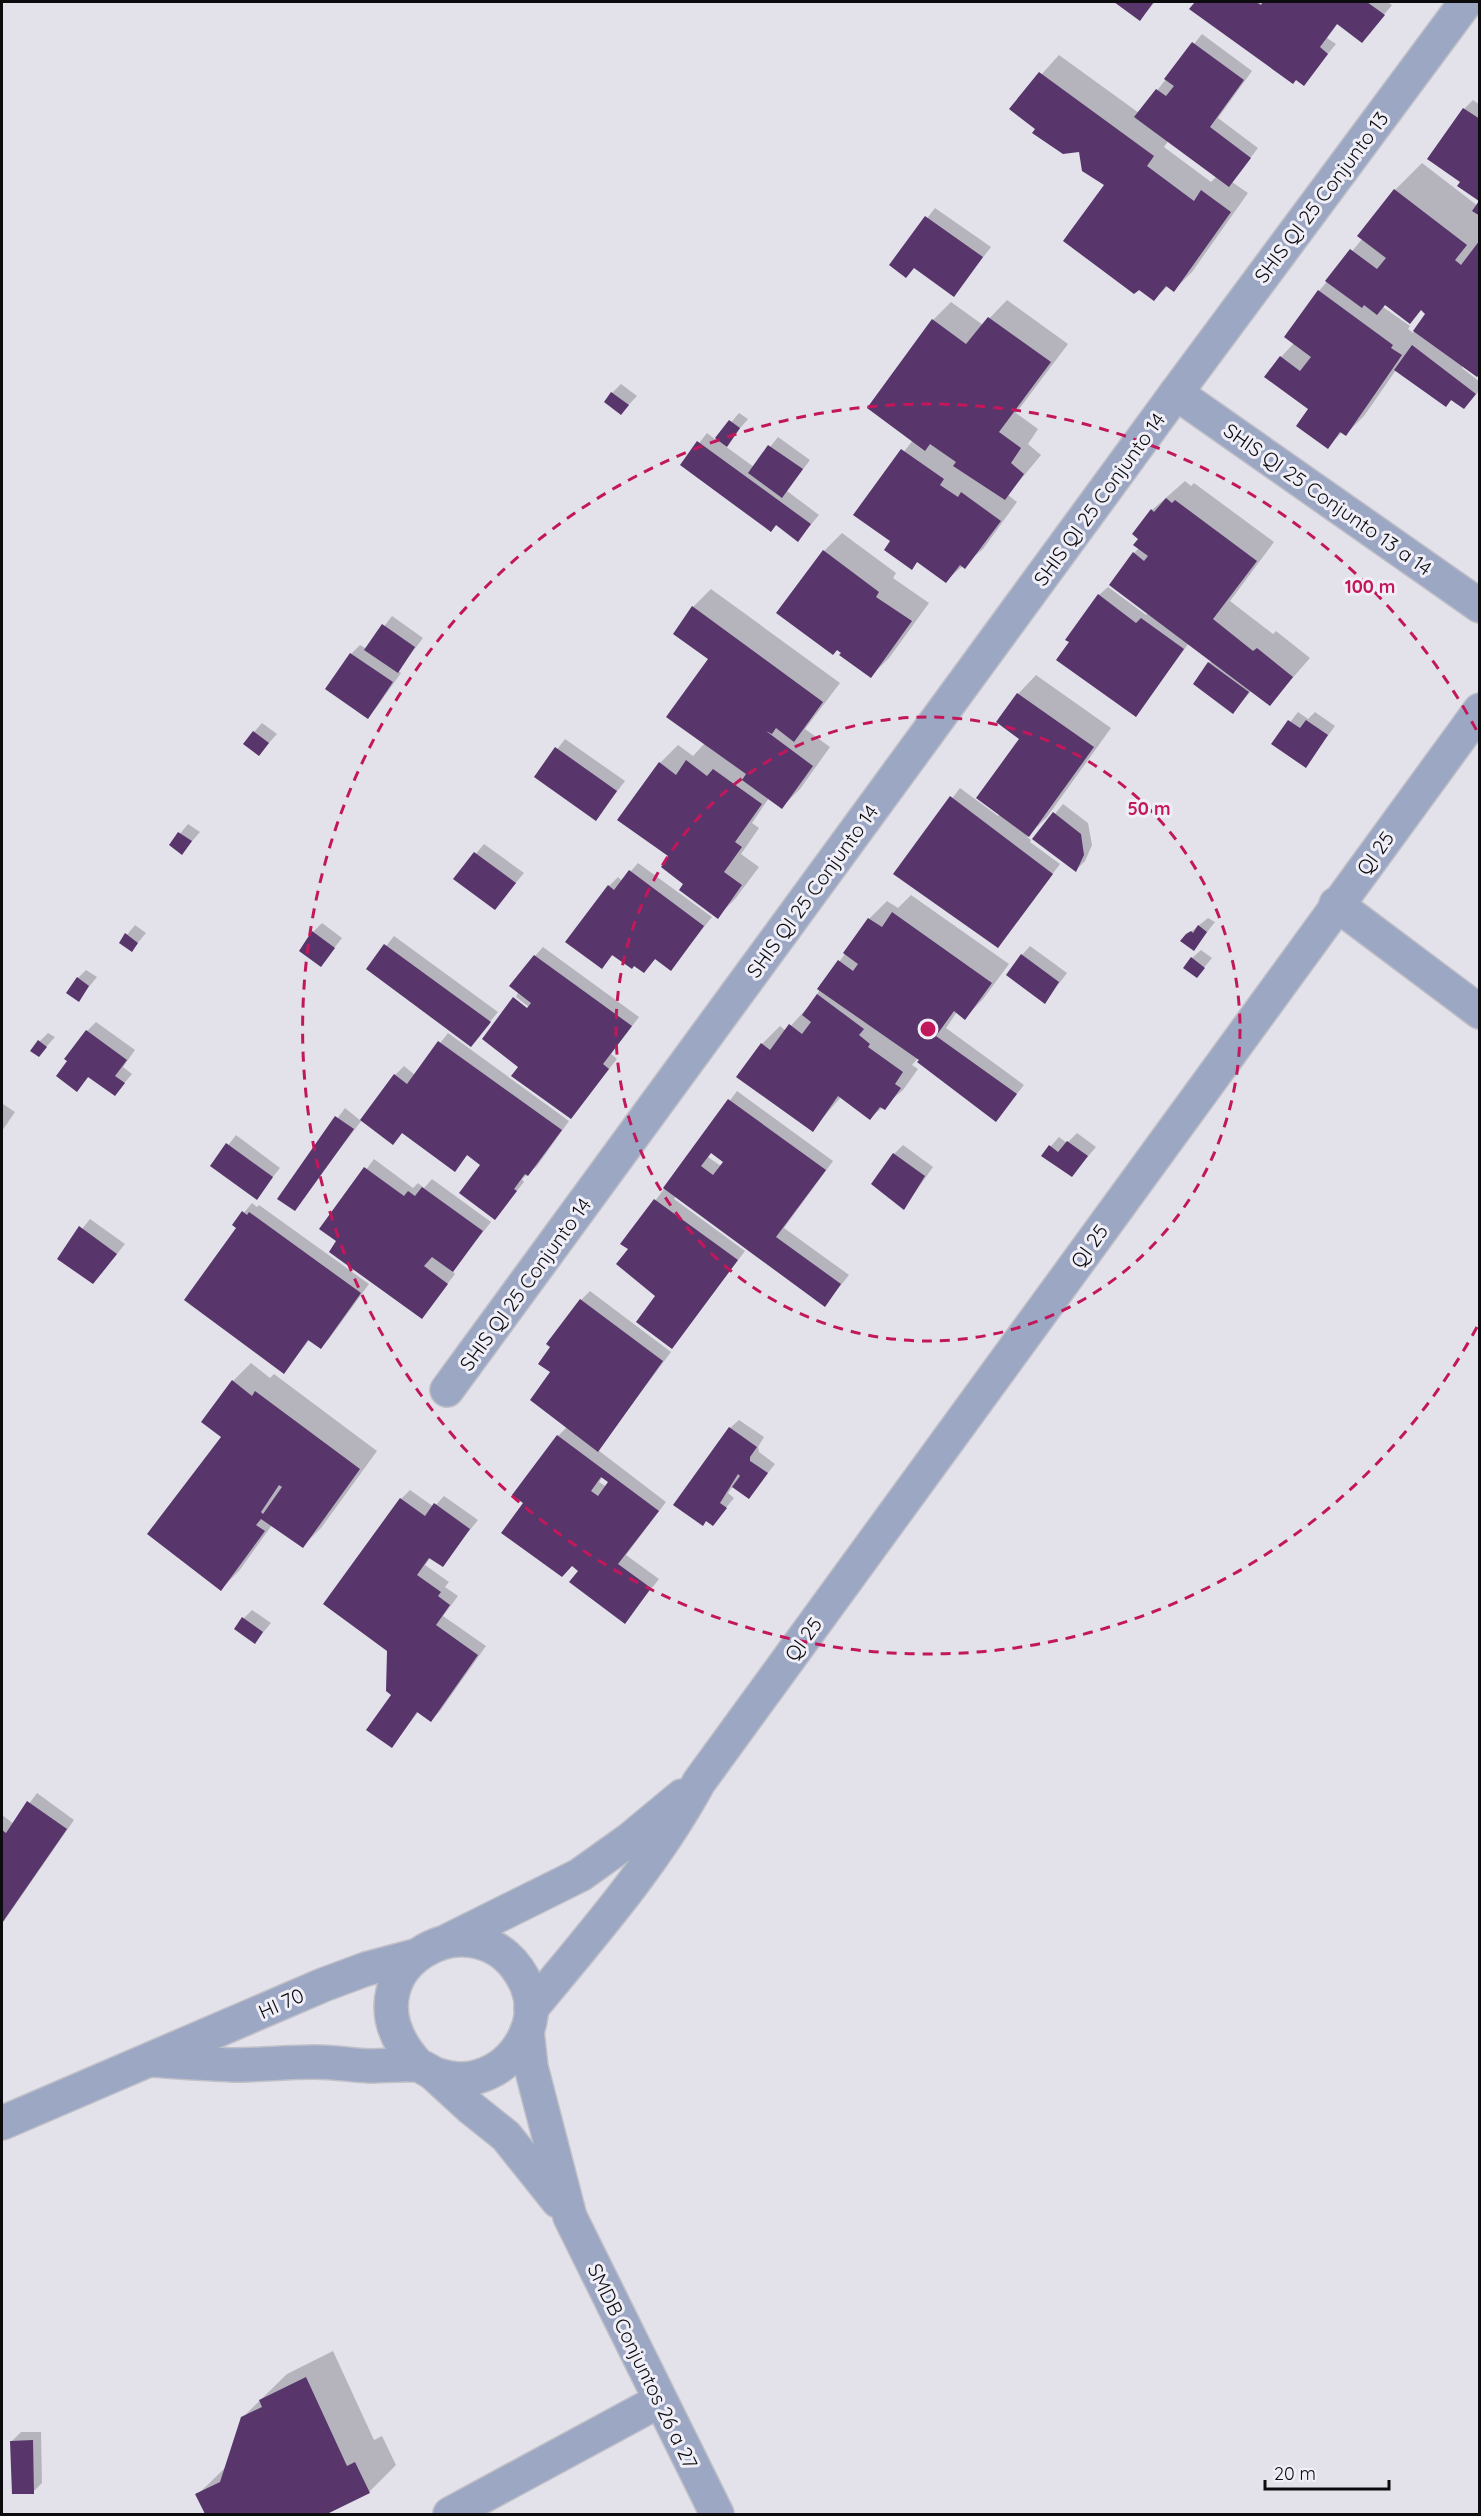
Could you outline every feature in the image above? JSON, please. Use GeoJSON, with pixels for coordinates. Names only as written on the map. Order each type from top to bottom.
{"type":"FeatureCollection","features":[{"type":"Feature","properties":{"kind":"street","name":"SHIS QI 25 Conjunto 13"},"geometry":{"type":"LineString","coordinates":[[1176,393],[1466,2]]}},
{"type":"Feature","properties":{"kind":"street","name":"SHIS QI 25 Conjunto 13 a 14"},"geometry":{"type":"LineString","coordinates":[[1176,393],[1479,606]]}},
{"type":"Feature","properties":{"kind":"street","name":"SHIS QI 25 Conjunto 14"},"geometry":{"type":"LineString","coordinates":[[447,1390],[1176,393]]}},
{"type":"Feature","properties":{"kind":"street","name":"QI 25"},"geometry":{"type":"LineString","coordinates":[[529,2020],[633,1885],[674,1828],[699,1782],[1479,710]]}},
{"type":"Feature","properties":{"kind":"street"},"geometry":{"type":"LineString","coordinates":[[1336,904],[1479,1012]]}},
{"type":"Feature","properties":{"kind":"street","name":"QI 25"},"geometry":{"type":"LineString","coordinates":[[447,1941],[580,1875],[629,1840],[699,1782]]}},
{"type":"Feature","properties":{"kind":"street"},"geometry":{"type":"LineString","coordinates":[[468,1940],[488,1945],[505,1955],[519,1971],[528,1989],[529,2020],[517,2051],[500,2067],[479,2076],[457,2079],[426,2069],[404,2049],[394,2031],[390,2011],[393,1991],[402,1971],[415,1956],[447,1941],[468,1940]]}},
{"type":"Feature","properties":{"kind":"street","name":"HI 70"},"geometry":{"type":"LineString","coordinates":[[2,2123],[323,1985],[366,1969],[415,1956]]}},
{"type":"Feature","properties":{"kind":"street","name":"SMDB Conjuntos 26 a 27"},"geometry":{"type":"LineString","coordinates":[[529,2020],[531,2067],[570,2217],[659,2401],[717,2514]]}},
{"type":"Feature","properties":{"kind":"street","name":"HI 70"},"geometry":{"type":"LineString","coordinates":[[152,2060],[234,2065],[317,2062],[426,2069]]}},
{"type":"Feature","properties":{"kind":"street","name":"SMDB Conjuntos 26 a 27"},"geometry":{"type":"LineString","coordinates":[[426,2069],[506,2136],[570,2217]]}},
{"type":"Feature","properties":{"kind":"street"},"geometry":{"type":"LineString","coordinates":[[450,2514],[659,2401]]}},
{"type":"Feature","properties":{"kind":"building"},"geometry":{"type":"Polygon","coordinates":[[[1114,2],[1151,2],[1153,3],[1140,21],[1114,2]]]}},
{"type":"Feature","properties":{"kind":"building"},"geometry":{"type":"Polygon","coordinates":[[[1195,2],[1256,2],[1261,5],[1263,2],[1367,2],[1385,15],[1362,43],[1337,24],[1320,47],[1328,54],[1304,86],[1296,80],[1293,84],[1189,9],[1195,2]]]}},
{"type":"Feature","properties":{"kind":"building"},"geometry":{"type":"Polygon","coordinates":[[[1192,42],[1244,80],[1210,127],[1251,158],[1229,187],[1134,117],[1156,89],[1166,96],[1174,86],[1164,79],[1192,42]]]}},
{"type":"Feature","properties":{"kind":"building"},"geometry":{"type":"Polygon","coordinates":[[[1039,72],[1154,156],[1147,166],[1194,201],[1201,190],[1231,212],[1174,292],[1166,286],[1154,301],[1139,290],[1134,294],[1063,241],[1104,185],[1082,171],[1079,152],[1063,154],[1032,133],[1035,129],[1009,109],[1039,72]]]}},
{"type":"Feature","properties":{"kind":"building"},"geometry":{"type":"Polygon","coordinates":[[[1463,108],[1480,119],[1480,216],[1472,211],[1479,201],[1457,186],[1460,182],[1427,159],[1463,108]]]}},
{"type":"Feature","properties":{"kind":"building"},"geometry":{"type":"Polygon","coordinates":[[[1394,189],[1467,245],[1455,260],[1461,265],[1480,240],[1480,374],[1477,377],[1413,331],[1425,314],[1421,310],[1410,324],[1385,305],[1377,315],[1364,305],[1362,308],[1325,281],[1350,249],[1377,269],[1386,258],[1357,236],[1394,189]]]}},
{"type":"Feature","properties":{"kind":"building"},"geometry":{"type":"Polygon","coordinates":[[[925,216],[983,257],[954,297],[914,268],[906,278],[889,265],[925,216]]]}},
{"type":"Feature","properties":{"kind":"building"},"geometry":{"type":"Polygon","coordinates":[[[1318,290],[1393,345],[1391,348],[1402,355],[1346,436],[1340,432],[1328,449],[1296,426],[1308,409],[1264,377],[1280,356],[1300,371],[1311,357],[1284,337],[1318,290]]]}},
{"type":"Feature","properties":{"kind":"building"},"geometry":{"type":"Polygon","coordinates":[[[988,317],[1051,362],[999,432],[1021,448],[1011,463],[1024,474],[1005,500],[953,466],[956,462],[930,444],[925,451],[867,408],[932,319],[966,344],[988,317]]]}},
{"type":"Feature","properties":{"kind":"building"},"geometry":{"type":"Polygon","coordinates":[[[1412,345],[1476,394],[1464,409],[1451,400],[1446,407],[1394,370],[1412,345]]]}},
{"type":"Feature","properties":{"kind":"building"},"geometry":{"type":"Polygon","coordinates":[[[611,392],[629,405],[621,415],[604,402],[611,392]]]}},
{"type":"Feature","properties":{"kind":"building"},"geometry":{"type":"Polygon","coordinates":[[[729,420],[740,428],[727,447],[715,438],[729,420]]]}},
{"type":"Feature","properties":{"kind":"building"},"geometry":{"type":"Polygon","coordinates":[[[697,441],[811,524],[798,542],[776,525],[771,532],[680,465],[697,441]]]}},
{"type":"Feature","properties":{"kind":"building"},"geometry":{"type":"Polygon","coordinates":[[[768,445],[803,469],[782,498],[748,473],[768,445]]]}},
{"type":"Feature","properties":{"kind":"building"},"geometry":{"type":"Polygon","coordinates":[[[901,449],[944,479],[940,485],[958,497],[961,492],[1001,521],[965,569],[960,565],[946,583],[917,562],[912,570],[884,550],[890,541],[853,515],[901,449]]]}},
{"type":"Feature","properties":{"kind":"building"},"geometry":{"type":"Polygon","coordinates":[[[1166,498],[1172,503],[1175,500],[1257,561],[1213,619],[1253,651],[1257,648],[1293,677],[1270,706],[1109,585],[1133,552],[1144,561],[1148,556],[1133,545],[1138,539],[1132,534],[1151,509],[1154,512],[1166,498]]]}},
{"type":"Feature","properties":{"kind":"building"},"geometry":{"type":"Polygon","coordinates":[[[823,550],[879,592],[876,597],[912,621],[871,678],[839,655],[841,653],[837,650],[833,655],[776,613],[823,550]]]}},
{"type":"Feature","properties":{"kind":"building"},"geometry":{"type":"Polygon","coordinates":[[[1098,594],[1136,623],[1141,618],[1184,649],[1136,717],[1056,660],[1069,642],[1065,640],[1098,594]]]}},
{"type":"Feature","properties":{"kind":"building"},"geometry":{"type":"Polygon","coordinates":[[[692,606],[823,702],[794,742],[776,728],[772,734],[766,731],[813,766],[782,809],[742,780],[746,774],[666,717],[708,659],[673,634],[692,606]]]}},
{"type":"Feature","properties":{"kind":"building"},"geometry":{"type":"Polygon","coordinates":[[[382,624],[415,647],[398,673],[364,650],[382,624]]]}},
{"type":"Feature","properties":{"kind":"building"},"geometry":{"type":"Polygon","coordinates":[[[350,653],[393,682],[368,719],[325,689],[350,653]]]}},
{"type":"Feature","properties":{"kind":"building"},"geometry":{"type":"Polygon","coordinates":[[[1208,662],[1249,692],[1233,714],[1193,684],[1208,662]]]}},
{"type":"Feature","properties":{"kind":"building"},"geometry":{"type":"Polygon","coordinates":[[[1017,693],[1094,747],[1029,837],[976,798],[1019,739],[996,722],[1017,693]]]}},
{"type":"Feature","properties":{"kind":"building"},"geometry":{"type":"Polygon","coordinates":[[[1288,720],[1300,728],[1306,720],[1328,735],[1306,768],[1271,744],[1288,720]]]}},
{"type":"Feature","properties":{"kind":"building"},"geometry":{"type":"Polygon","coordinates":[[[253,731],[269,743],[259,756],[243,744],[253,731]]]}},
{"type":"Feature","properties":{"kind":"building"},"geometry":{"type":"Polygon","coordinates":[[[555,747],[617,791],[596,821],[534,777],[555,747]]]}},
{"type":"Feature","properties":{"kind":"building"},"geometry":{"type":"Polygon","coordinates":[[[686,760],[707,776],[713,769],[762,804],[735,842],[742,847],[724,872],[742,885],[718,919],[679,890],[683,884],[661,867],[668,856],[617,820],[659,762],[676,775],[686,760]]]}},
{"type":"Feature","properties":{"kind":"building"},"geometry":{"type":"Polygon","coordinates":[[[950,796],[1053,874],[998,948],[893,874],[950,796]]]}},
{"type":"Feature","properties":{"kind":"building"},"geometry":{"type":"Polygon","coordinates":[[[1053,812],[1081,834],[1084,855],[1076,872],[1032,839],[1053,812]]]}},
{"type":"Feature","properties":{"kind":"building"},"geometry":{"type":"Polygon","coordinates":[[[178,832],[192,841],[182,855],[169,845],[178,832]]]}},
{"type":"Feature","properties":{"kind":"building"},"geometry":{"type":"Polygon","coordinates":[[[474,852],[516,883],[495,910],[453,879],[474,852]]]}},
{"type":"Feature","properties":{"kind":"building"},"geometry":{"type":"Polygon","coordinates":[[[629,870],[704,926],[671,971],[655,959],[644,973],[634,966],[632,969],[612,955],[602,969],[565,942],[608,885],[614,890],[629,870]]]}},
{"type":"Feature","properties":{"kind":"building"},"geometry":{"type":"Polygon","coordinates":[[[892,912],[992,983],[965,1020],[954,1011],[936,1036],[1017,1094],[996,1122],[917,1062],[919,1060],[817,989],[838,960],[853,971],[858,964],[843,953],[868,918],[882,927],[892,912]]]}},
{"type":"Feature","properties":{"kind":"building"},"geometry":{"type":"Polygon","coordinates":[[[1198,925],[1207,932],[1194,951],[1180,941],[1186,934],[1191,931],[1193,933],[1198,925]]]}},
{"type":"Feature","properties":{"kind":"building"},"geometry":{"type":"Polygon","coordinates":[[[312,931],[335,948],[321,967],[299,951],[312,931]]]}},
{"type":"Feature","properties":{"kind":"building"},"geometry":{"type":"Polygon","coordinates":[[[125,933],[138,943],[132,952],[119,943],[125,933]]]}},
{"type":"Feature","properties":{"kind":"building"},"geometry":{"type":"Polygon","coordinates":[[[384,944],[491,1022],[471,1047],[366,969],[384,944]]]}},
{"type":"Feature","properties":{"kind":"building"},"geometry":{"type":"Polygon","coordinates":[[[1021,954],[1059,982],[1045,1004],[1006,975],[1021,954]]]}},
{"type":"Feature","properties":{"kind":"building"},"geometry":{"type":"Polygon","coordinates":[[[534,955],[632,1026],[603,1064],[609,1069],[571,1119],[511,1076],[518,1067],[482,1039],[513,997],[527,1008],[531,1003],[509,986],[534,955]]]}},
{"type":"Feature","properties":{"kind":"building"},"geometry":{"type":"Polygon","coordinates":[[[1191,957],[1205,968],[1197,978],[1183,968],[1191,957]]]}},
{"type":"Feature","properties":{"kind":"building"},"geometry":{"type":"Polygon","coordinates":[[[77,977],[89,986],[79,1002],[66,993],[77,977]]]}},
{"type":"Feature","properties":{"kind":"building"},"geometry":{"type":"Polygon","coordinates":[[[817,994],[864,1029],[859,1035],[870,1044],[868,1047],[903,1072],[895,1084],[901,1088],[885,1110],[880,1107],[870,1120],[838,1096],[813,1132],[736,1077],[761,1043],[770,1050],[789,1024],[802,1034],[811,1022],[802,1015],[817,994]]]}},
{"type":"Feature","properties":{"kind":"building"},"geometry":{"type":"Polygon","coordinates":[[[86,1030],[127,1060],[115,1076],[125,1083],[115,1096],[88,1077],[77,1092],[56,1076],[67,1061],[64,1059],[86,1030]]]}},
{"type":"Feature","properties":{"kind":"building"},"geometry":{"type":"Polygon","coordinates":[[[38,1040],[47,1047],[39,1057],[30,1051],[38,1040]]]}},
{"type":"Feature","properties":{"kind":"building"},"geometry":{"type":"Polygon","coordinates":[[[438,1041],[562,1130],[528,1176],[525,1174],[514,1189],[517,1191],[495,1220],[459,1193],[480,1165],[467,1155],[455,1172],[402,1133],[393,1145],[360,1120],[394,1074],[407,1084],[438,1041]]]}},
{"type":"Feature","properties":{"kind":"building"},"geometry":{"type":"Polygon","coordinates":[[[728,1099],[826,1170],[776,1237],[841,1284],[825,1307],[663,1188],[728,1099]],[[711,1153],[701,1166],[713,1175],[723,1162],[711,1153]]]}},
{"type":"Feature","properties":{"kind":"building"},"geometry":{"type":"Polygon","coordinates":[[[335,1116],[354,1129],[295,1211],[277,1199],[335,1116]]]}},
{"type":"Feature","properties":{"kind":"building"},"geometry":{"type":"Polygon","coordinates":[[[1067,1141],[1088,1156],[1072,1177],[1041,1156],[1049,1145],[1058,1152],[1067,1141]]]}},
{"type":"Feature","properties":{"kind":"building"},"geometry":{"type":"Polygon","coordinates":[[[226,1143],[273,1177],[257,1200],[210,1166],[226,1143]]]}},
{"type":"Feature","properties":{"kind":"building"},"geometry":{"type":"Polygon","coordinates":[[[893,1153],[925,1176],[904,1210],[871,1184],[893,1153]]]}},
{"type":"Feature","properties":{"kind":"building"},"geometry":{"type":"Polygon","coordinates":[[[364,1167],[404,1196],[408,1191],[415,1196],[422,1187],[483,1231],[453,1272],[432,1257],[424,1266],[448,1284],[422,1319],[329,1252],[336,1241],[319,1229],[364,1167]]]}},
{"type":"Feature","properties":{"kind":"building"},"geometry":{"type":"Polygon","coordinates":[[[654,1199],[738,1260],[672,1349],[636,1322],[655,1296],[616,1264],[628,1249],[620,1244],[654,1199]]]}},
{"type":"Feature","properties":{"kind":"building"},"geometry":{"type":"Polygon","coordinates":[[[242,1211],[247,1215],[249,1212],[361,1293],[321,1349],[308,1340],[284,1374],[184,1300],[236,1228],[232,1225],[242,1211]]]}},
{"type":"Feature","properties":{"kind":"building"},"geometry":{"type":"Polygon","coordinates":[[[79,1226],[117,1254],[93,1284],[57,1259],[79,1226]]]}},
{"type":"Feature","properties":{"kind":"building"},"geometry":{"type":"Polygon","coordinates":[[[580,1299],[663,1361],[598,1452],[530,1400],[550,1372],[538,1364],[550,1347],[546,1344],[580,1299]]]}},
{"type":"Feature","properties":{"kind":"building"},"geometry":{"type":"Polygon","coordinates":[[[232,1380],[252,1396],[255,1391],[360,1469],[303,1548],[261,1519],[256,1525],[265,1531],[221,1591],[147,1534],[221,1437],[201,1422],[232,1380]],[[279,1485],[261,1512],[263,1514],[282,1487],[279,1485]]]}},
{"type":"Feature","properties":{"kind":"building"},"geometry":{"type":"Polygon","coordinates":[[[729,1427],[757,1447],[750,1461],[768,1473],[749,1499],[732,1487],[740,1476],[738,1474],[720,1503],[727,1508],[713,1526],[706,1521],[703,1526],[673,1505],[729,1427]]]}},
{"type":"Feature","properties":{"kind":"building"},"geometry":{"type":"Polygon","coordinates":[[[557,1435],[659,1511],[618,1564],[651,1588],[625,1624],[569,1582],[578,1571],[572,1566],[562,1577],[501,1533],[523,1503],[512,1495],[557,1435]],[[601,1477],[591,1491],[598,1496],[608,1482],[601,1477]]]}},
{"type":"Feature","properties":{"kind":"building"},"geometry":{"type":"Polygon","coordinates":[[[400,1498],[425,1516],[434,1503],[470,1529],[443,1567],[429,1558],[417,1575],[441,1592],[438,1596],[450,1605],[436,1625],[478,1655],[431,1722],[417,1712],[392,1748],[366,1730],[391,1695],[386,1691],[387,1651],[323,1604],[400,1498]]]}},
{"type":"Feature","properties":{"kind":"building"},"geometry":{"type":"Polygon","coordinates":[[[242,1617],[263,1632],[255,1644],[234,1629],[242,1617]]]}},
{"type":"Feature","properties":{"kind":"building"},"geometry":{"type":"Polygon","coordinates":[[[27,1801],[67,1829],[2,1923],[2,1830],[6,1833],[27,1801]]]}},
{"type":"Feature","properties":{"kind":"building"},"geometry":{"type":"Polygon","coordinates":[[[306,2377],[347,2466],[355,2462],[370,2493],[327,2514],[205,2514],[195,2494],[220,2482],[241,2417],[262,2407],[259,2400],[306,2377]]]}},
{"type":"Feature","properties":{"kind":"building"},"geometry":{"type":"Polygon","coordinates":[[[33,2440],[34,2494],[12,2494],[10,2441],[33,2440]]]}}]}
